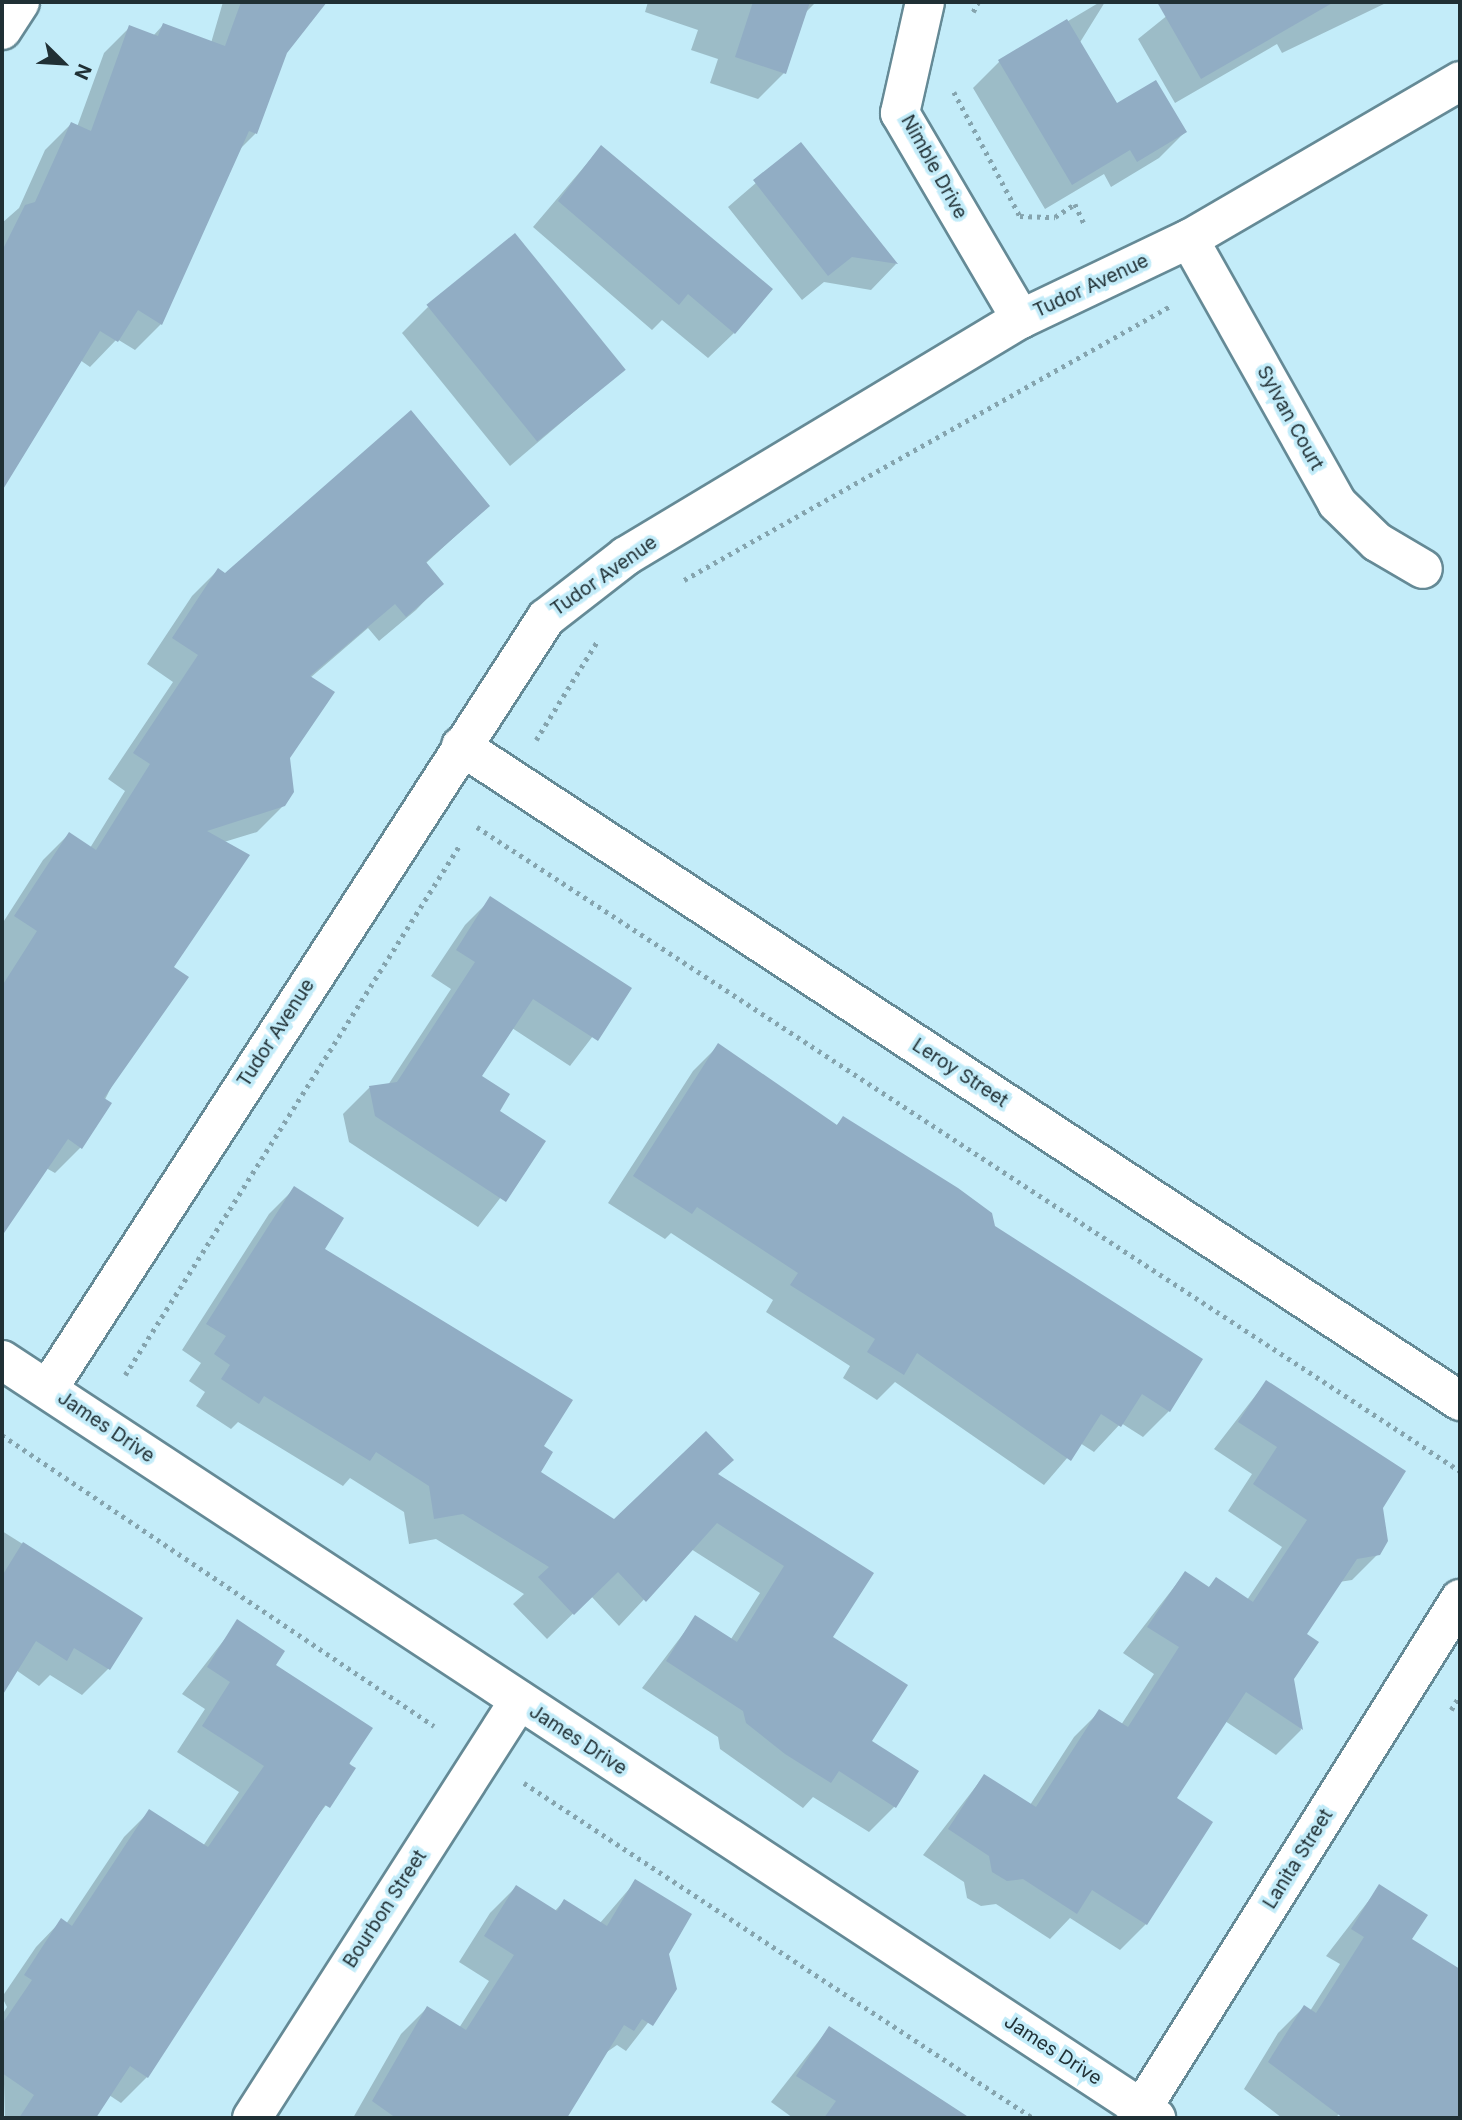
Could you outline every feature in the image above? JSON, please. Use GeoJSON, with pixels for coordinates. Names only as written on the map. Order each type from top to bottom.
{"type":"FeatureCollection","features":[{"type":"Feature","properties":{"kind":"street"},"geometry":{"type":"LineString","coordinates":[[2,30],[20,2]]}},
{"type":"Feature","properties":{"kind":"street","name":"Nimble Drive"},"geometry":{"type":"LineString","coordinates":[[925,2],[901,113],[1021,319]]}},
{"type":"Feature","properties":{"kind":"street","name":"Tudor Avenue"},"geometry":{"type":"LineString","coordinates":[[48,1389],[546,618],[625,556],[1021,319],[1189,239],[1460,81]]}},
{"type":"Feature","properties":{"kind":"street","name":"Sylvan Court"},"geometry":{"type":"LineString","coordinates":[[1189,239],[1337,503],[1377,542],[1423,569]]}},
{"type":"Feature","properties":{"kind":"street","name":"Leroy Street"},"geometry":{"type":"LineString","coordinates":[[461,746],[1460,1401]]}},
{"type":"Feature","properties":{"kind":"street","name":"James Drive"},"geometry":{"type":"LineString","coordinates":[[2,1360],[1145,2115]]}},
{"type":"Feature","properties":{"kind":"street","name":"Lanita Street"},"geometry":{"type":"LineString","coordinates":[[1145,2115],[1460,1599]]}},
{"type":"Feature","properties":{"kind":"street","name":"Bourbon Street"},"geometry":{"type":"LineString","coordinates":[[252,2118],[519,1700]]}},
{"type":"Feature","properties":{"kind":"path"},"geometry":{"type":"LineString","coordinates":[[968,23],[978,2]]}},
{"type":"Feature","properties":{"kind":"path"},"geometry":{"type":"LineString","coordinates":[[952,78],[952,89],[1020,216],[1055,217],[1075,204],[1085,225]]}},
{"type":"Feature","properties":{"kind":"path"},"geometry":{"type":"LineString","coordinates":[[680,583],[1172,305]]}},
{"type":"Feature","properties":{"kind":"path"},"geometry":{"type":"LineString","coordinates":[[534,743],[602,634]]}},
{"type":"Feature","properties":{"kind":"path"},"geometry":{"type":"LineString","coordinates":[[477,827],[1460,1471]]}},
{"type":"Feature","properties":{"kind":"path"},"geometry":{"type":"LineString","coordinates":[[125,1375],[466,835]]}},
{"type":"Feature","properties":{"kind":"path"},"geometry":{"type":"LineString","coordinates":[[2,1435],[434,1726]]}},
{"type":"Feature","properties":{"kind":"path"},"geometry":{"type":"LineString","coordinates":[[524,1783],[1033,2118]]}},
{"type":"Feature","properties":{"kind":"building"},"geometry":{"type":"Polygon","coordinates":[[[241,2],[327,2],[287,53],[257,134],[249,131],[162,325],[138,310],[118,342],[100,331],[2,491],[2,251],[25,205],[35,202],[71,122],[91,131],[129,25],[158,36],[163,23],[225,46],[241,2]]]}},
{"type":"Feature","properties":{"kind":"building"},"geometry":{"type":"Polygon","coordinates":[[[753,2],[810,2],[786,74],[735,57],[753,2]]]}},
{"type":"Feature","properties":{"kind":"building"},"geometry":{"type":"Polygon","coordinates":[[[1157,2],[1334,2],[1201,79],[1157,2]]]}},
{"type":"Feature","properties":{"kind":"building"},"geometry":{"type":"Polygon","coordinates":[[[1067,19],[1117,103],[1156,80],[1187,132],[1137,162],[1130,150],[1072,185],[998,60],[1067,19]]]}},
{"type":"Feature","properties":{"kind":"building"},"geometry":{"type":"Polygon","coordinates":[[[801,142],[898,264],[852,257],[828,276],[753,180],[801,142]]]}},
{"type":"Feature","properties":{"kind":"building"},"geometry":{"type":"Polygon","coordinates":[[[601,145],[773,289],[735,334],[688,294],[679,305],[558,201],[601,145]]]}},
{"type":"Feature","properties":{"kind":"building"},"geometry":{"type":"Polygon","coordinates":[[[515,233],[626,370],[537,442],[426,305],[515,233]]]}},
{"type":"Feature","properties":{"kind":"building"},"geometry":{"type":"Polygon","coordinates":[[[411,410],[490,506],[426,562],[444,584],[406,617],[395,604],[310,676],[335,692],[290,758],[294,792],[285,806],[207,831],[250,855],[174,967],[189,977],[104,1098],[112,1103],[82,1149],[68,1139],[2,1236],[2,986],[37,931],[14,916],[69,832],[96,850],[150,764],[133,753],[198,655],[172,638],[218,568],[225,573],[411,410]]]}},
{"type":"Feature","properties":{"kind":"building"},"geometry":{"type":"Polygon","coordinates":[[[490,896],[632,988],[598,1041],[533,999],[482,1076],[510,1094],[500,1111],[546,1141],[506,1202],[375,1116],[369,1086],[397,1082],[475,962],[456,950],[490,896]]]}},
{"type":"Feature","properties":{"kind":"building"},"geometry":{"type":"Polygon","coordinates":[[[718,1043],[837,1125],[843,1116],[958,1188],[992,1213],[995,1226],[1203,1359],[1170,1412],[1142,1394],[1121,1427],[1101,1414],[1071,1461],[917,1353],[904,1375],[867,1352],[875,1339],[790,1285],[798,1273],[697,1207],[692,1214],[633,1176],[718,1043]]]}},
{"type":"Feature","properties":{"kind":"building"},"geometry":{"type":"Polygon","coordinates":[[[294,1186],[344,1218],[325,1249],[573,1400],[544,1446],[553,1452],[541,1472],[614,1519],[706,1431],[734,1460],[718,1474],[874,1573],[833,1637],[908,1685],[872,1741],[919,1771],[896,1808],[839,1771],[831,1783],[785,1754],[746,1723],[743,1711],[666,1661],[695,1615],[737,1642],[784,1566],[717,1523],[646,1602],[618,1572],[574,1615],[538,1577],[549,1567],[463,1514],[434,1519],[429,1486],[376,1452],[370,1461],[264,1396],[259,1404],[221,1379],[230,1365],[214,1354],[226,1336],[206,1324],[294,1186]]]}},
{"type":"Feature","properties":{"kind":"building"},"geometry":{"type":"Polygon","coordinates":[[[1266,1380],[1406,1471],[1383,1508],[1388,1541],[1380,1555],[1357,1559],[1307,1634],[1319,1642],[1294,1679],[1303,1730],[1246,1692],[1177,1798],[1213,1822],[1147,1925],[1092,1890],[1077,1914],[1023,1879],[1007,1881],[992,1872],[989,1856],[948,1829],[984,1774],[1036,1807],[1099,1709],[1128,1727],[1179,1647],[1147,1627],[1185,1571],[1209,1587],[1216,1577],[1253,1602],[1307,1520],[1253,1484],[1277,1447],[1238,1422],[1266,1380]]]}},
{"type":"Feature","properties":{"kind":"building"},"geometry":{"type":"Polygon","coordinates":[[[23,1542],[143,1618],[110,1670],[74,1648],[67,1661],[36,1641],[2,1696],[2,1576],[23,1542]]]}},
{"type":"Feature","properties":{"kind":"building"},"geometry":{"type":"Polygon","coordinates":[[[237,1619],[285,1651],[276,1665],[373,1728],[349,1764],[356,1768],[330,1808],[325,1805],[148,2078],[130,2066],[96,2118],[19,2118],[34,2095],[2,2073],[2,2024],[32,1980],[24,1975],[61,1918],[72,1926],[149,1809],[208,1847],[264,1766],[202,1726],[230,1682],[207,1667],[237,1619]]]}},
{"type":"Feature","properties":{"kind":"building"},"geometry":{"type":"Polygon","coordinates":[[[635,1879],[692,1914],[669,1954],[677,1989],[653,2026],[642,2019],[634,2031],[624,2025],[567,2118],[396,2118],[372,2101],[427,2006],[466,2030],[514,1955],[484,1936],[516,1885],[557,1911],[564,1899],[607,1926],[635,1879]]]}},
{"type":"Feature","properties":{"kind":"building"},"geometry":{"type":"Polygon","coordinates":[[[1379,1884],[1428,1915],[1412,1939],[1460,1969],[1460,2118],[1343,2118],[1268,2062],[1304,2005],[1316,2013],[1364,1937],[1351,1929],[1379,1884]]]}},
{"type":"Feature","properties":{"kind":"building"},"geometry":{"type":"Polygon","coordinates":[[[829,2026],[970,2118],[824,2118],[836,2101],[796,2076],[829,2026]]]}}]}
